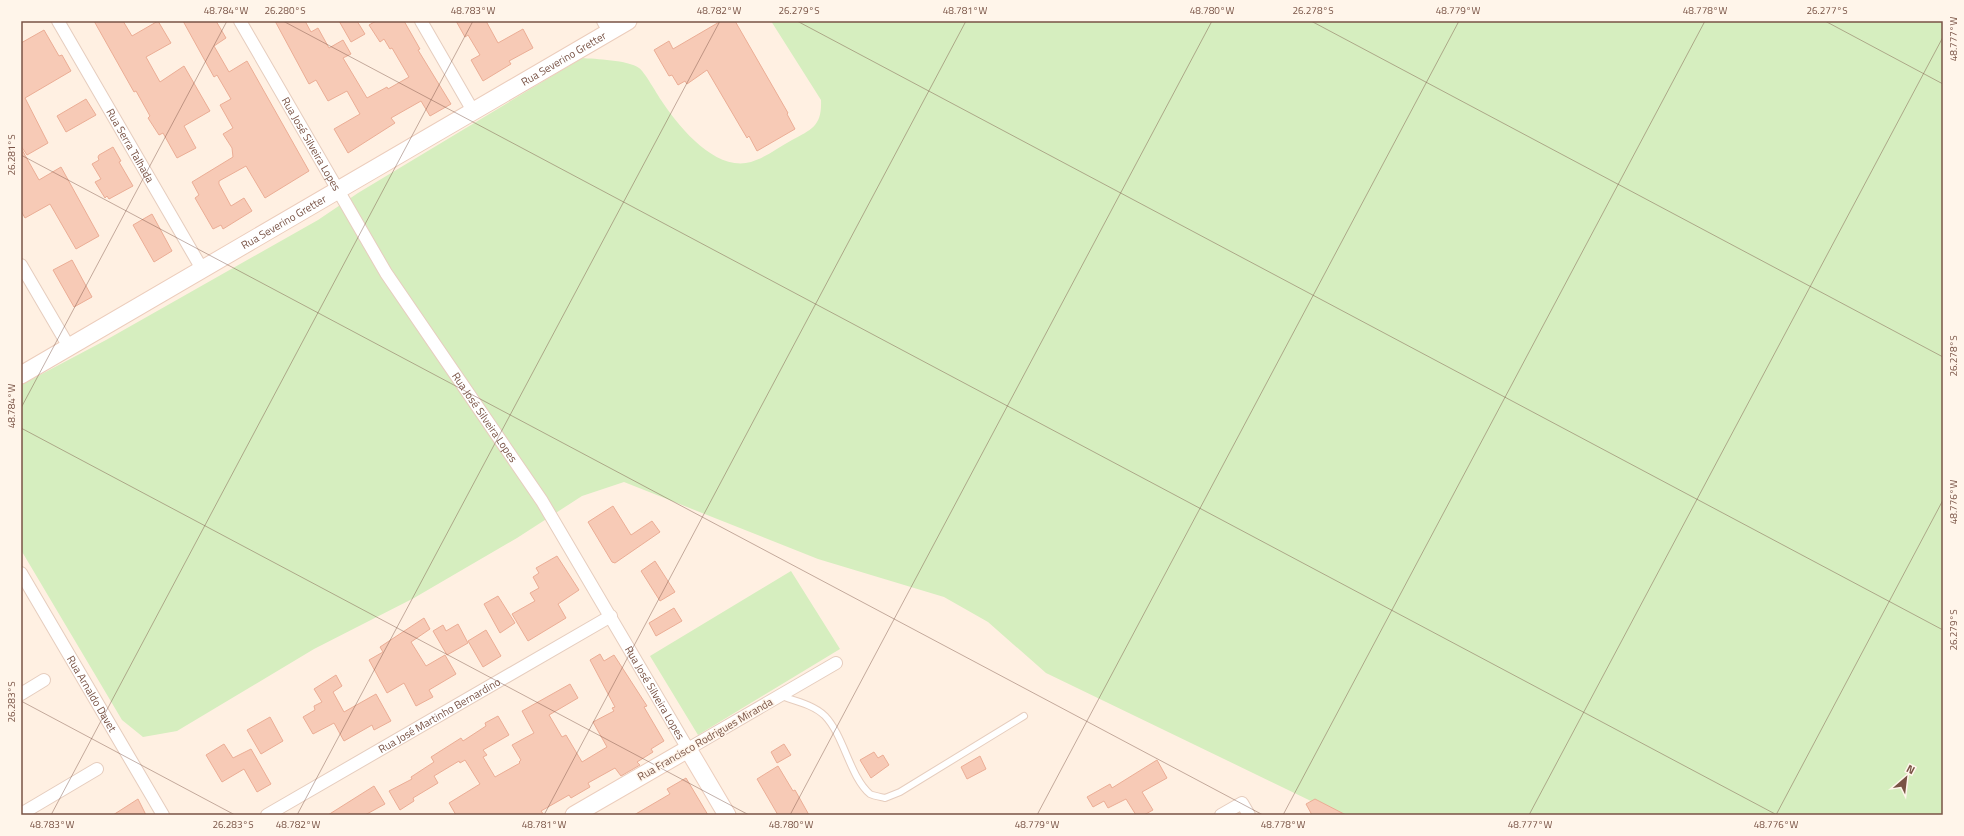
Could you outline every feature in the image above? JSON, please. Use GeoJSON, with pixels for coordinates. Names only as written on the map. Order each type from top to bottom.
{"type":"FeatureCollection","features":[{"type":"Feature","properties":{"kind":"street","name":"Rua Serra Talhada"},"geometry":{"type":"LineString","coordinates":[[58,21],[202,269]]}},
{"type":"Feature","properties":{"kind":"street","name":"Rua José Silveira Lopes"},"geometry":{"type":"LineString","coordinates":[[240,21],[386,273],[542,500],[727,815]]}},
{"type":"Feature","properties":{"kind":"street"},"geometry":{"type":"LineString","coordinates":[[421,21],[473,111]]}},
{"type":"Feature","properties":{"kind":"street","name":"Rua Severino Gretter"},"geometry":{"type":"LineString","coordinates":[[21,375],[473,111],[606,26],[628,21]]}},
{"type":"Feature","properties":{"kind":"street"},"geometry":{"type":"LineString","coordinates":[[21,265],[68,347]]}},
{"type":"Feature","properties":{"kind":"street","name":"Rua Arnaldo Davet"},"geometry":{"type":"LineString","coordinates":[[21,572],[163,815]]}},
{"type":"Feature","properties":{"kind":"street","name":"Rua José Martinho Bernardino"},"geometry":{"type":"LineString","coordinates":[[267,815],[611,616]]}},
{"type":"Feature","properties":{"kind":"street","name":"Rua Francisco Rodrigues Miranda"},"geometry":{"type":"LineString","coordinates":[[574,815],[836,663]]}},
{"type":"Feature","properties":{"kind":"street"},"geometry":{"type":"LineString","coordinates":[[21,694],[44,680]]}},
{"type":"Feature","properties":{"kind":"street"},"geometry":{"type":"LineString","coordinates":[[21,814],[97,769]]}},
{"type":"Feature","properties":{"kind":"street"},"geometry":{"type":"LineString","coordinates":[[1221,815],[1242,802],[1249,815]]}},
{"type":"Feature","properties":{"kind":"lane"},"geometry":{"type":"LineString","coordinates":[[780,696],[814,708],[825,716],[832,726],[860,781],[871,794],[885,798],[900,792],[1024,716]]}},
{"type":"Feature","properties":{"kind":"green space"},"geometry":{"type":"Polygon","coordinates":[[[771,21],[1943,21],[1943,815],[1340,815],[1046,673],[988,622],[944,597],[818,559],[624,482],[582,496],[517,538],[414,598],[314,649],[177,731],[143,737],[122,720],[21,550],[21,385],[106,340],[318,220],[358,193],[582,58],[603,59],[627,63],[639,68],[644,73],[669,111],[688,134],[711,154],[724,160],[738,163],[751,162],[761,158],[805,133],[814,126],[818,121],[821,109],[821,100],[771,21]]]}},
{"type":"Feature","properties":{"kind":"green space"},"geometry":{"type":"Polygon","coordinates":[[[791,571],[840,649],[698,735],[650,656],[791,571]]]}},
{"type":"Feature","properties":{"kind":"building"},"geometry":{"type":"Polygon","coordinates":[[[94,21],[123,21],[132,36],[158,21],[171,43],[146,57],[160,82],[184,66],[210,111],[184,126],[196,148],[177,158],[163,133],[159,135],[148,118],[150,116],[136,91],[134,92],[94,21]]]}},
{"type":"Feature","properties":{"kind":"building"},"geometry":{"type":"Polygon","coordinates":[[[183,21],[216,21],[226,38],[214,46],[229,72],[247,61],[309,171],[265,198],[246,166],[219,181],[219,184],[231,206],[244,198],[252,211],[223,229],[221,225],[213,229],[195,198],[199,195],[192,182],[233,157],[232,148],[223,134],[233,128],[220,105],[231,99],[217,75],[214,77],[183,21]]]}},
{"type":"Feature","properties":{"kind":"building"},"geometry":{"type":"Polygon","coordinates":[[[275,21],[305,21],[311,32],[318,28],[329,48],[343,40],[351,54],[343,58],[367,98],[387,87],[388,89],[409,77],[392,48],[390,49],[384,39],[380,42],[369,25],[376,21],[404,21],[420,49],[418,50],[451,104],[430,116],[421,101],[391,118],[395,123],[348,153],[334,129],[360,114],[347,91],[328,101],[316,80],[309,84],[275,21]]]}},
{"type":"Feature","properties":{"kind":"building"},"geometry":{"type":"Polygon","coordinates":[[[339,21],[357,21],[365,34],[351,42],[339,21]]]}},
{"type":"Feature","properties":{"kind":"building"},"geometry":{"type":"Polygon","coordinates":[[[456,21],[486,21],[498,43],[523,29],[533,48],[509,61],[511,64],[483,81],[471,60],[480,55],[468,35],[465,37],[456,21]]]}},
{"type":"Feature","properties":{"kind":"building"},"geometry":{"type":"Polygon","coordinates":[[[721,21],[735,21],[788,113],[787,114],[795,129],[757,151],[749,136],[747,138],[707,70],[687,84],[685,81],[678,85],[672,75],[669,76],[654,50],[669,41],[673,49],[721,21]]]}},
{"type":"Feature","properties":{"kind":"building"},"geometry":{"type":"Polygon","coordinates":[[[44,30],[59,56],[62,55],[71,71],[25,98],[48,143],[27,155],[21,146],[21,43],[44,30]]]}},
{"type":"Feature","properties":{"kind":"building"},"geometry":{"type":"Polygon","coordinates":[[[86,99],[96,115],[66,132],[57,116],[86,99]]]}},
{"type":"Feature","properties":{"kind":"building"},"geometry":{"type":"Polygon","coordinates":[[[113,147],[121,161],[119,162],[133,186],[109,199],[107,196],[105,198],[95,182],[101,179],[92,164],[99,160],[99,155],[113,147]]]}},
{"type":"Feature","properties":{"kind":"building"},"geometry":{"type":"Polygon","coordinates":[[[21,148],[39,180],[61,167],[99,236],[76,249],[50,204],[25,218],[21,211],[21,148]]]}},
{"type":"Feature","properties":{"kind":"building"},"geometry":{"type":"Polygon","coordinates":[[[152,214],[172,251],[154,262],[133,225],[152,214]]]}},
{"type":"Feature","properties":{"kind":"building"},"geometry":{"type":"Polygon","coordinates":[[[72,260],[92,297],[74,307],[53,270],[72,260]]]}},
{"type":"Feature","properties":{"kind":"building"},"geometry":{"type":"Polygon","coordinates":[[[613,506],[631,535],[652,521],[660,532],[615,563],[612,562],[588,522],[613,506]]]}},
{"type":"Feature","properties":{"kind":"building"},"geometry":{"type":"Polygon","coordinates":[[[557,556],[579,590],[558,604],[566,618],[528,641],[512,614],[535,601],[530,593],[539,588],[533,577],[539,573],[536,568],[557,556]]]}},
{"type":"Feature","properties":{"kind":"building"},"geometry":{"type":"Polygon","coordinates":[[[655,561],[675,592],[660,601],[641,571],[655,561]]]}},
{"type":"Feature","properties":{"kind":"building"},"geometry":{"type":"Polygon","coordinates":[[[498,596],[515,623],[500,633],[484,604],[498,596]]]}},
{"type":"Feature","properties":{"kind":"building"},"geometry":{"type":"Polygon","coordinates":[[[674,608],[682,621],[656,636],[649,623],[674,608]]]}},
{"type":"Feature","properties":{"kind":"building"},"geometry":{"type":"Polygon","coordinates":[[[424,618],[430,629],[411,642],[426,666],[445,655],[456,674],[429,690],[433,697],[416,706],[404,683],[387,693],[369,660],[383,652],[380,647],[424,618]]]}},
{"type":"Feature","properties":{"kind":"building"},"geometry":{"type":"Polygon","coordinates":[[[458,624],[468,643],[447,655],[433,631],[443,625],[446,631],[458,624]]]}},
{"type":"Feature","properties":{"kind":"building"},"geometry":{"type":"Polygon","coordinates":[[[486,630],[501,656],[483,667],[468,641],[486,630]]]}},
{"type":"Feature","properties":{"kind":"building"},"geometry":{"type":"Polygon","coordinates":[[[600,654],[604,661],[614,655],[647,706],[644,707],[664,741],[651,749],[653,752],[637,762],[640,765],[621,776],[615,768],[588,783],[590,787],[571,798],[569,795],[541,811],[544,815],[456,815],[449,803],[480,784],[465,760],[460,763],[459,761],[434,776],[438,783],[413,798],[414,801],[400,810],[389,791],[412,779],[411,777],[434,762],[431,757],[461,738],[463,741],[486,726],[485,723],[498,716],[509,735],[483,750],[487,755],[483,757],[495,777],[520,763],[519,762],[521,760],[512,745],[534,733],[522,711],[570,684],[578,698],[549,715],[562,737],[566,735],[582,762],[607,747],[593,722],[614,711],[612,708],[615,707],[590,660],[600,654]]]}},
{"type":"Feature","properties":{"kind":"building"},"geometry":{"type":"Polygon","coordinates":[[[336,675],[342,686],[333,692],[344,712],[376,694],[391,721],[374,730],[372,725],[344,741],[334,723],[313,734],[303,717],[315,710],[314,706],[322,702],[314,689],[336,675]]]}},
{"type":"Feature","properties":{"kind":"building"},"geometry":{"type":"Polygon","coordinates":[[[270,717],[283,741],[261,754],[247,730],[270,717]]]}},
{"type":"Feature","properties":{"kind":"building"},"geometry":{"type":"Polygon","coordinates":[[[224,744],[233,758],[251,749],[271,784],[257,792],[244,769],[222,782],[206,755],[224,744]]]}},
{"type":"Feature","properties":{"kind":"building"},"geometry":{"type":"Polygon","coordinates":[[[784,744],[791,755],[777,763],[771,752],[784,744]]]}},
{"type":"Feature","properties":{"kind":"building"},"geometry":{"type":"Polygon","coordinates":[[[874,752],[878,758],[883,755],[889,765],[871,778],[860,760],[874,752]]]}},
{"type":"Feature","properties":{"kind":"building"},"geometry":{"type":"Polygon","coordinates":[[[980,756],[986,769],[967,779],[961,767],[980,756]]]}},
{"type":"Feature","properties":{"kind":"building"},"geometry":{"type":"Polygon","coordinates":[[[1157,760],[1167,778],[1142,792],[1153,810],[1144,815],[1136,815],[1126,799],[1108,808],[1104,801],[1093,807],[1087,797],[1110,784],[1112,788],[1157,760]]]}},
{"type":"Feature","properties":{"kind":"building"},"geometry":{"type":"Polygon","coordinates":[[[778,766],[793,791],[795,790],[809,815],[778,815],[757,779],[778,766]]]}},
{"type":"Feature","properties":{"kind":"building"},"geometry":{"type":"Polygon","coordinates":[[[686,778],[708,815],[634,815],[670,794],[667,789],[686,778]]]}},
{"type":"Feature","properties":{"kind":"building"},"geometry":{"type":"Polygon","coordinates":[[[374,786],[385,804],[365,815],[328,815],[374,786]]]}},
{"type":"Feature","properties":{"kind":"building"},"geometry":{"type":"Polygon","coordinates":[[[138,799],[146,815],[113,815],[138,799]]]}},
{"type":"Feature","properties":{"kind":"building"},"geometry":{"type":"Polygon","coordinates":[[[1315,799],[1346,815],[1312,815],[1306,804],[1315,799]]]}}]}
